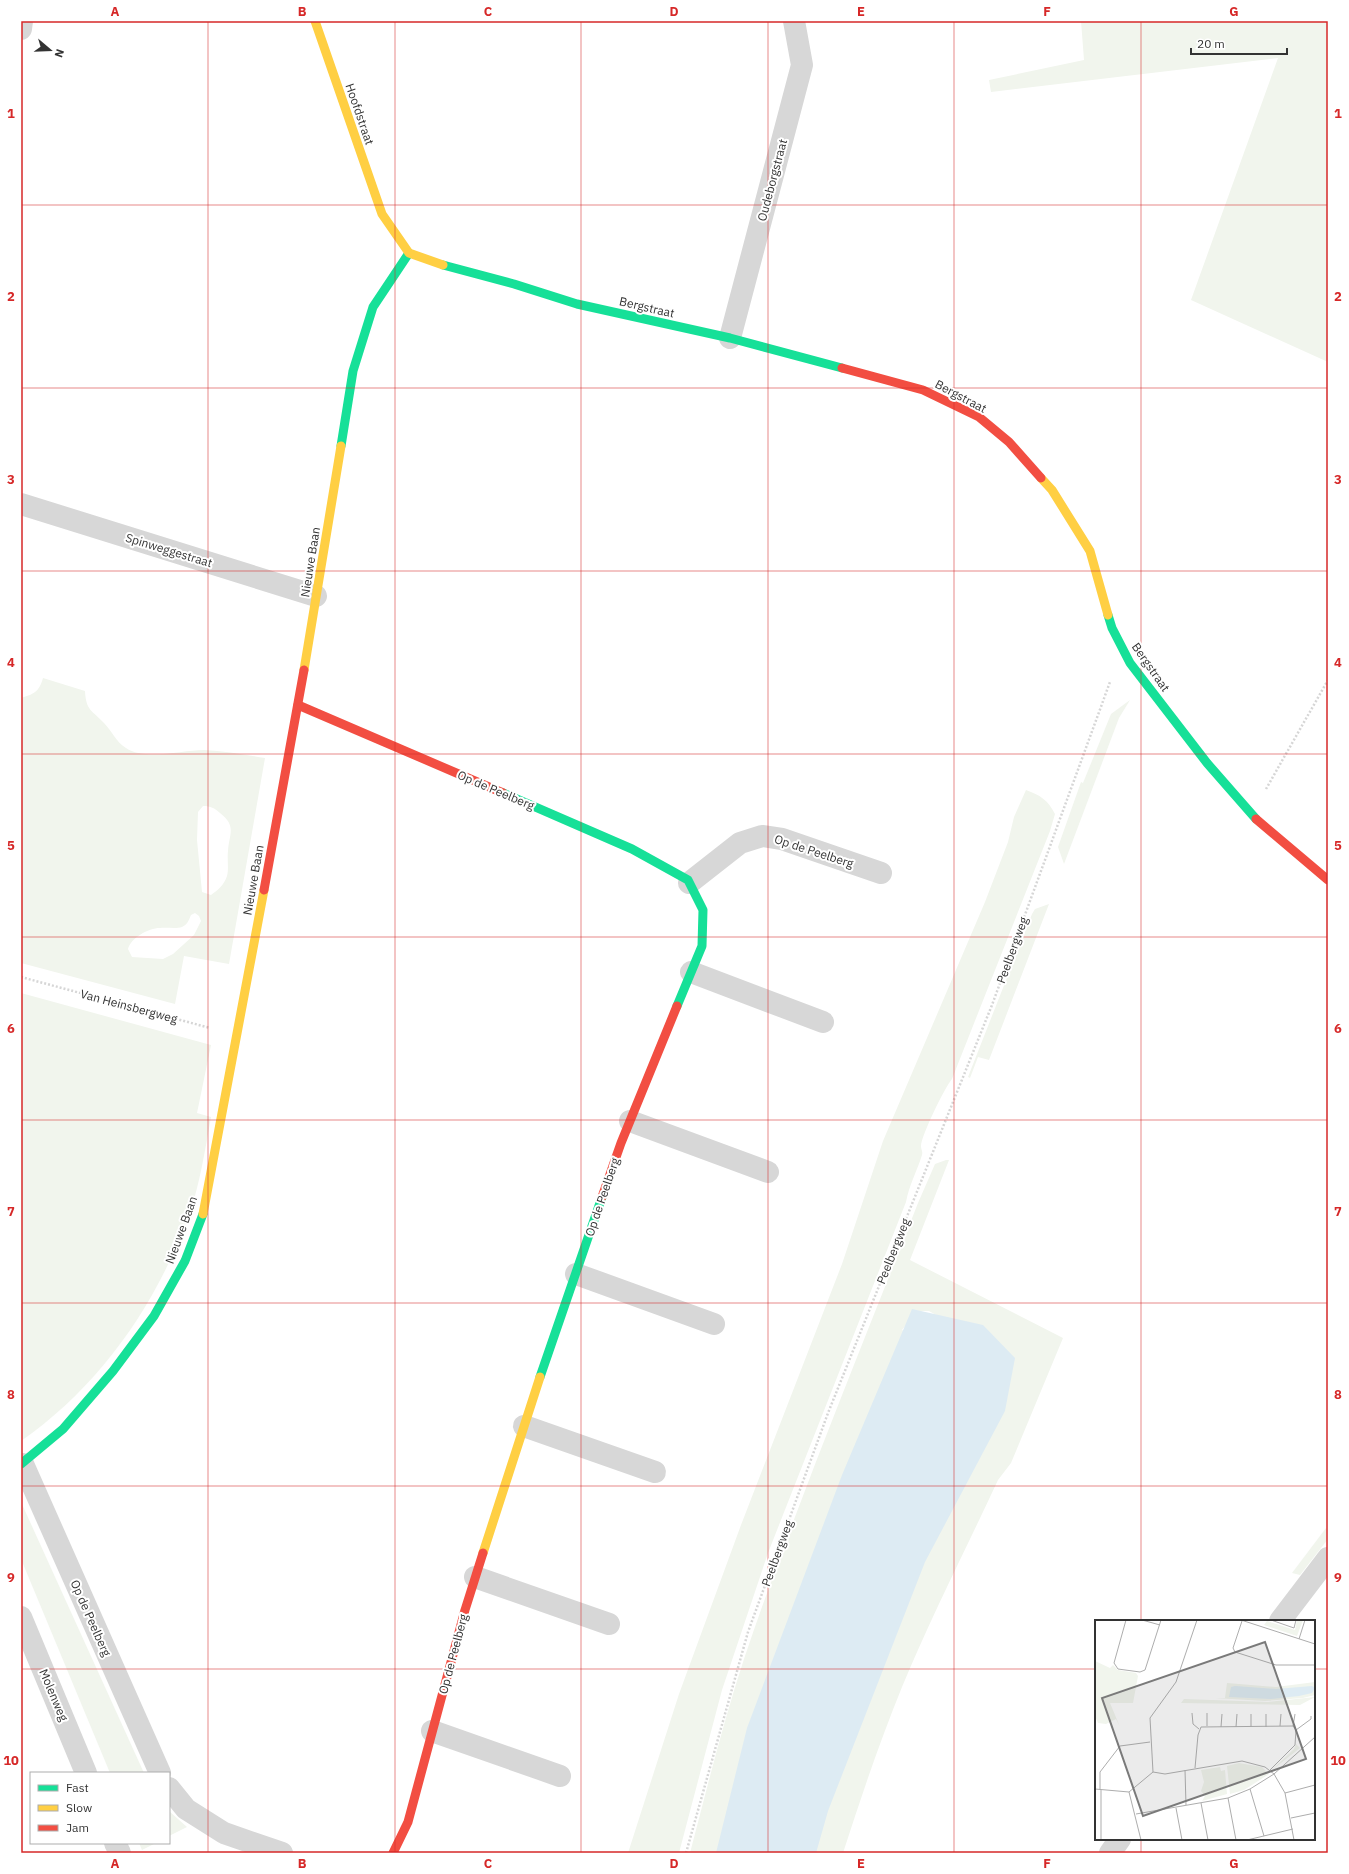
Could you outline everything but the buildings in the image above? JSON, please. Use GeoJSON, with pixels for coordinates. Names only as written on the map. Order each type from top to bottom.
{"type":"FeatureCollection","features":[{"type":"Feature","properties":{"kind":"street"},"geometry":{"type":"LineString","coordinates":[[21,29],[22,21]]}},
{"type":"Feature","properties":{"kind":"street","name":"Hoofdstraat"},"geometry":{"type":"LineString","coordinates":[[314,21],[382,214],[408,253]]}},
{"type":"Feature","properties":{"kind":"street","name":"Oudeborgstraat"},"geometry":{"type":"LineString","coordinates":[[730,338],[802,65],[794,21]]}},
{"type":"Feature","properties":{"kind":"street","name":"Bergstraat"},"geometry":{"type":"LineString","coordinates":[[408,253],[458,270],[514,284],[577,304],[730,338],[923,390],[979,417],[1009,442],[1052,490],[1090,551],[1112,628],[1130,663],[1207,763],[1253,816],[1328,880]]}},
{"type":"Feature","properties":{"kind":"street","name":"Nieuwe Baan"},"geometry":{"type":"LineString","coordinates":[[22,1464],[63,1429],[113,1371],[154,1316],[185,1261],[205,1209],[298,705],[353,371],[373,307],[408,253]]}},
{"type":"Feature","properties":{"kind":"street","name":"Spinweggestraat"},"geometry":{"type":"LineString","coordinates":[[21,504],[316,596]]}},
{"type":"Feature","properties":{"kind":"street","name":"Op de Peelberg"},"geometry":{"type":"LineString","coordinates":[[298,705],[632,849],[688,880],[703,910],[702,946],[621,1143],[524,1426],[475,1577],[408,1822],[393,1853]]}},
{"type":"Feature","properties":{"kind":"street","name":"Op de Peelberg"},"geometry":{"type":"LineString","coordinates":[[689,883],[740,843],[762,836],[782,838],[881,873]]}},
{"type":"Feature","properties":{"kind":"street"},"geometry":{"type":"LineString","coordinates":[[691,972],[823,1022]]}},
{"type":"Feature","properties":{"kind":"street"},"geometry":{"type":"LineString","coordinates":[[630,1121],[768,1172]]}},
{"type":"Feature","properties":{"kind":"street"},"geometry":{"type":"LineString","coordinates":[[576,1274],[714,1324]]}},
{"type":"Feature","properties":{"kind":"street"},"geometry":{"type":"LineString","coordinates":[[524,1426],[655,1472]]}},
{"type":"Feature","properties":{"kind":"street","name":"Op de Peelberg"},"geometry":{"type":"LineString","coordinates":[[22,1464],[160,1772]]}},
{"type":"Feature","properties":{"kind":"street"},"geometry":{"type":"LineString","coordinates":[[1281,1620],[1328,1558]]}},
{"type":"Feature","properties":{"kind":"street"},"geometry":{"type":"LineString","coordinates":[[475,1577],[609,1624]]}},
{"type":"Feature","properties":{"kind":"street","name":"Molenweg"},"geometry":{"type":"LineString","coordinates":[[21,1618],[86,1772]]}},
{"type":"Feature","properties":{"kind":"street"},"geometry":{"type":"LineString","coordinates":[[432,1731],[560,1776]]}},
{"type":"Feature","properties":{"kind":"street"},"geometry":{"type":"LineString","coordinates":[[170,1789],[186,1810],[224,1833],[282,1853]]}},
{"type":"Feature","properties":{"kind":"street"},"geometry":{"type":"LineString","coordinates":[[1110,1853],[1119,1840]]}},
{"type":"Feature","properties":{"kind":"street"},"geometry":{"type":"LineString","coordinates":[[116,1844],[120,1853]]}},
{"type":"Feature","properties":{"kind":"path","name":"Peelbergweg"},"geometry":{"type":"LineString","coordinates":[[686,1853],[748,1632],[828,1413],[992,1004],[1111,679],[1130,663]]}},
{"type":"Feature","properties":{"kind":"path"},"geometry":{"type":"LineString","coordinates":[[1253,816],[1270,782],[1294,743],[1328,680]]}},
{"type":"Feature","properties":{"kind":"path","name":"Van Heinsbergweg"},"geometry":{"type":"LineString","coordinates":[[21,977],[237,1036]]}},
{"type":"Feature","properties":{"kind":"shaded area"},"geometry":{"type":"Polygon","coordinates":[[[1081,21],[1328,21],[1328,362],[1191,300],[1278,58],[991,92],[989,80],[1084,60],[1081,21]]]}},
{"type":"Feature","properties":{"kind":"shaded area"},"geometry":{"type":"Polygon","coordinates":[[[43,678],[85,691],[90,710],[107,726],[119,743],[134,752],[143,754],[164,754],[204,750],[265,758],[229,964],[184,956],[175,1004],[21,963],[21,698],[35,692],[40,686],[43,678]],[[203,806],[198,812],[197,840],[202,892],[211,895],[220,887],[227,876],[231,830],[229,822],[220,813],[208,806],[203,806]],[[195,913],[191,915],[187,924],[182,927],[155,928],[141,934],[133,941],[128,949],[132,957],[163,959],[173,954],[194,935],[201,921],[199,916],[195,913]]]}},
{"type":"Feature","properties":{"kind":"shaded area"},"geometry":{"type":"Polygon","coordinates":[[[1130,700],[1119,718],[1064,864],[1058,847],[1081,782],[1083,783],[1111,714],[1130,700]]]}},
{"type":"Feature","properties":{"kind":"shaded area"},"geometry":{"type":"Polygon","coordinates":[[[1026,790],[1043,799],[1055,814],[1050,831],[952,1079],[939,1101],[925,1132],[921,1146],[922,1155],[906,1202],[768,1553],[722,1690],[679,1853],[628,1853],[679,1694],[741,1525],[842,1264],[883,1141],[985,902],[1008,842],[1014,817],[1026,790]]]}},
{"type":"Feature","properties":{"kind":"shaded area"},"geometry":{"type":"Polygon","coordinates":[[[1049,904],[989,1060],[978,1057],[970,1078],[968,1077],[1032,914],[1035,909],[1049,904]]]}},
{"type":"Feature","properties":{"kind":"shaded area"},"geometry":{"type":"Polygon","coordinates":[[[21,993],[211,1045],[197,1113],[211,1117],[199,1179],[189,1215],[176,1248],[160,1281],[142,1312],[100,1369],[76,1395],[50,1419],[21,1441],[21,993]]]}},
{"type":"Feature","properties":{"kind":"shaded area"},"geometry":{"type":"Polygon","coordinates":[[[949,1160],[910,1260],[1063,1338],[1011,1463],[998,1480],[913,1661],[878,1748],[843,1853],[690,1853],[729,1707],[764,1601],[828,1430],[918,1203],[935,1164],[949,1160]],[[921,1311],[914,1315],[902,1330],[904,1331],[936,1315],[929,1311],[921,1311]]]}},
{"type":"Feature","properties":{"kind":"shaded area"},"geometry":{"type":"Polygon","coordinates":[[[912,1309],[983,1325],[1015,1358],[1005,1411],[925,1562],[828,1811],[816,1853],[716,1853],[747,1728],[842,1475],[912,1309]]]}},
{"type":"Feature","properties":{"kind":"shaded area"},"geometry":{"type":"Polygon","coordinates":[[[21,1502],[144,1772],[110,1772],[21,1559],[21,1502]]]}},
{"type":"Feature","properties":{"kind":"shaded area"},"geometry":{"type":"Polygon","coordinates":[[[1326,1528],[1328,1530],[1328,1539],[1300,1575],[1292,1573],[1326,1528]]]}},
{"type":"Feature","properties":{"kind":"shaded area"},"geometry":{"type":"Polygon","coordinates":[[[170,1812],[187,1827],[170,1836],[170,1812]]]}},
{"type":"Feature","properties":{"kind":"shaded area"},"geometry":{"type":"Polygon","coordinates":[[[139,1844],[154,1844],[142,1850],[139,1844]]]}},
{"type":"Feature","properties":{"kind":"traffic: fast"},"geometry":{"type":"LineString","coordinates":[[341,446],[353,371],[373,307],[409,253]]}},
{"type":"Feature","properties":{"kind":"traffic: fast"},"geometry":{"type":"LineString","coordinates":[[443,265],[514,284],[577,304],[730,338],[842,368]]}},
{"type":"Feature","properties":{"kind":"traffic: fast"},"geometry":{"type":"LineString","coordinates":[[1108,615],[1112,628],[1130,663],[1207,763],[1256,819]]}},
{"type":"Feature","properties":{"kind":"traffic: fast"},"geometry":{"type":"LineString","coordinates":[[503,793],[632,849],[688,880],[703,910],[702,946],[677,1006]]}},
{"type":"Feature","properties":{"kind":"traffic: fast"},"geometry":{"type":"LineString","coordinates":[[540,1377],[602,1197]]}},
{"type":"Feature","properties":{"kind":"traffic: fast"},"geometry":{"type":"LineString","coordinates":[[21,1464],[63,1429],[113,1371],[154,1316],[185,1261],[203,1214]]}},
{"type":"Feature","properties":{"kind":"traffic: slow"},"geometry":{"type":"LineString","coordinates":[[315,21],[382,214],[409,253],[443,265]]}},
{"type":"Feature","properties":{"kind":"traffic: slow"},"geometry":{"type":"LineString","coordinates":[[304,670],[341,446]]}},
{"type":"Feature","properties":{"kind":"traffic: slow"},"geometry":{"type":"LineString","coordinates":[[1041,478],[1052,490],[1090,551],[1108,615]]}},
{"type":"Feature","properties":{"kind":"traffic: slow"},"geometry":{"type":"LineString","coordinates":[[203,1214],[264,890]]}},
{"type":"Feature","properties":{"kind":"traffic: slow"},"geometry":{"type":"LineString","coordinates":[[483,1553],[540,1377]]}},
{"type":"Feature","properties":{"kind":"traffic: jam"},"geometry":{"type":"LineString","coordinates":[[842,368],[923,390],[979,417],[1009,442],[1041,478]]}},
{"type":"Feature","properties":{"kind":"traffic: jam"},"geometry":{"type":"LineString","coordinates":[[264,890],[304,670]]}},
{"type":"Feature","properties":{"kind":"traffic: jam"},"geometry":{"type":"LineString","coordinates":[[298,705],[503,793]]}},
{"type":"Feature","properties":{"kind":"traffic: jam"},"geometry":{"type":"LineString","coordinates":[[1256,819],[1328,880]]}},
{"type":"Feature","properties":{"kind":"traffic: jam"},"geometry":{"type":"LineString","coordinates":[[602,1197],[621,1143],[677,1006]]}},
{"type":"Feature","properties":{"kind":"traffic: jam"},"geometry":{"type":"LineString","coordinates":[[393,1853],[408,1822],[465,1610],[483,1553]]}}]}
